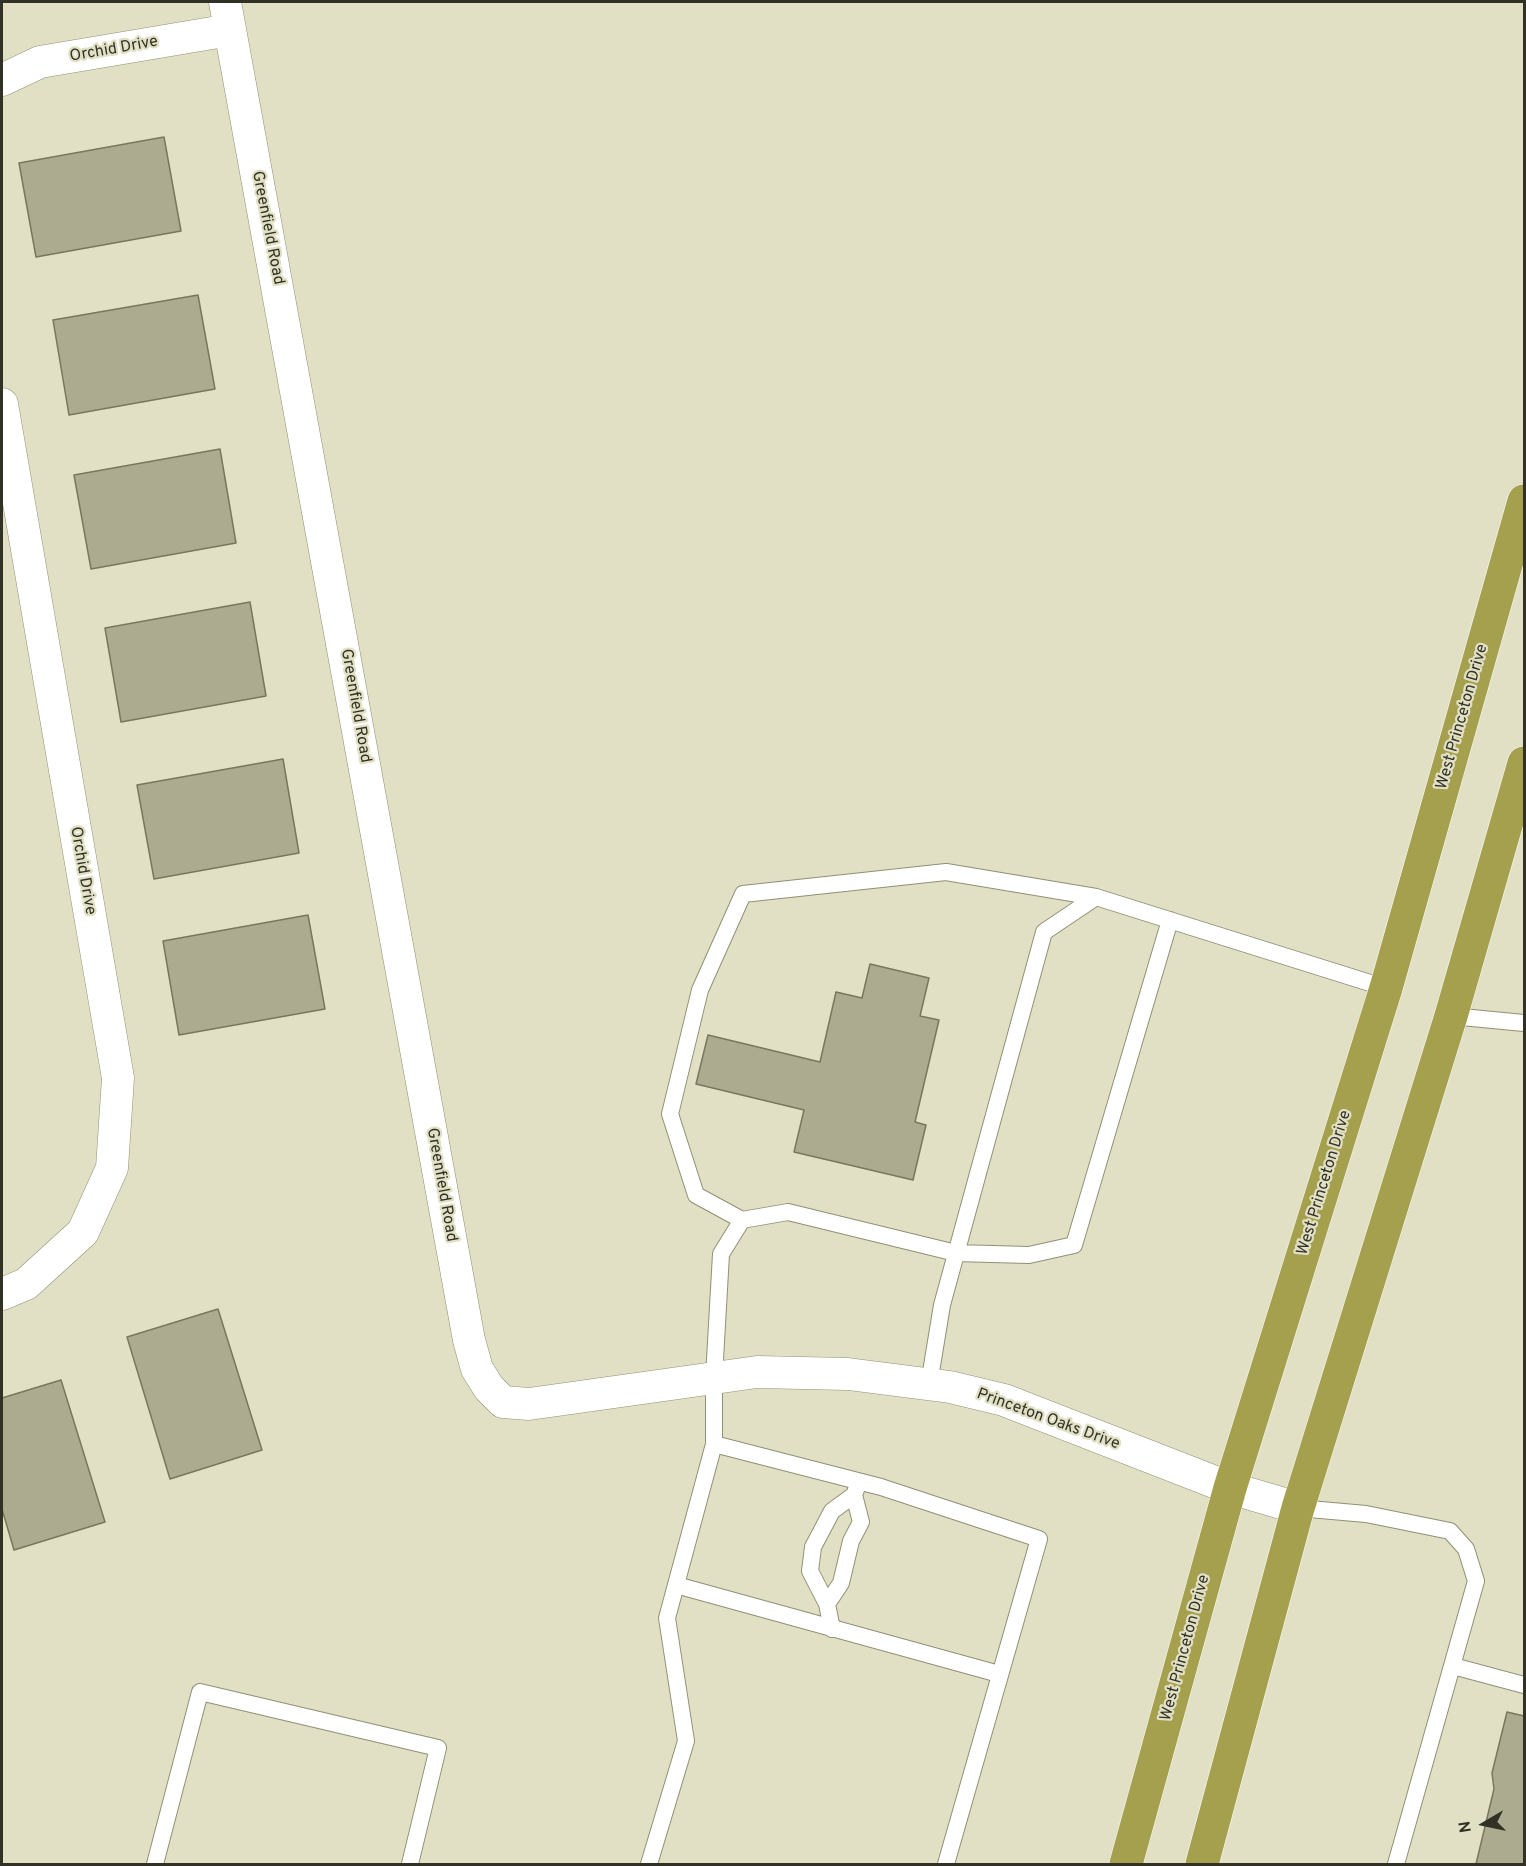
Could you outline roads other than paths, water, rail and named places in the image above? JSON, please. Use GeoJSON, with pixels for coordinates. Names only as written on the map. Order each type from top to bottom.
{"type":"FeatureCollection","features":[{"type":"Feature","properties":{"kind":"highway","name":"West Princeton Drive"},"geometry":{"type":"LineString","coordinates":[[1126,1864],[1230,1488],[1386,988],[1524,501]]}},
{"type":"Feature","properties":{"kind":"highway"},"geometry":{"type":"LineString","coordinates":[[1202,1864],[1298,1508],[1451,1016],[1524,763]]}},
{"type":"Feature","properties":{"kind":"street","name":"Orchid Drive"},"geometry":{"type":"LineString","coordinates":[[2,80],[40,62],[228,16]]}},
{"type":"Feature","properties":{"kind":"street","name":"Greenfield Road"},"geometry":{"type":"LineString","coordinates":[[228,16],[469,1340],[477,1369],[489,1388],[503,1402]]}},
{"type":"Feature","properties":{"kind":"street","name":"Orchid Drive"},"geometry":{"type":"LineString","coordinates":[[2,404],[118,1077],[112,1168],[83,1232],[26,1284],[2,1294]]}},
{"type":"Feature","properties":{"kind":"street","name":"Princeton Oaks Drive"},"geometry":{"type":"LineString","coordinates":[[503,1402],[530,1404],[556,1402],[758,1372],[848,1374],[929,1384],[1004,1400],[1230,1488],[1298,1508]]}},
{"type":"Feature","properties":{"kind":"lane"},"geometry":{"type":"LineString","coordinates":[[1170,920],[1074,1245],[1029,1255],[956,1253],[788,1212],[742,1220],[696,1195],[670,1114],[699,990],[743,894],[946,872],[1096,897],[1170,920],[1386,988]]}},
{"type":"Feature","properties":{"kind":"lane"},"geometry":{"type":"LineString","coordinates":[[929,1384],[942,1305],[1044,932],[1096,897]]}},
{"type":"Feature","properties":{"kind":"lane"},"geometry":{"type":"LineString","coordinates":[[1451,1016],[1524,1023]]}},
{"type":"Feature","properties":{"kind":"lane"},"geometry":{"type":"LineString","coordinates":[[649,1864],[686,1741],[668,1617],[714,1443],[714,1377],[721,1254],[742,1220]]}},
{"type":"Feature","properties":{"kind":"lane"},"geometry":{"type":"LineString","coordinates":[[714,1443],[856,1489],[1039,1539],[946,1864]]}},
{"type":"Feature","properties":{"kind":"lane"},"geometry":{"type":"LineString","coordinates":[[827,1604],[841,1583],[851,1540],[861,1522],[856,1489]]}},
{"type":"Feature","properties":{"kind":"lane"},"geometry":{"type":"LineString","coordinates":[[832,1629],[827,1604],[810,1570],[813,1546],[832,1511],[856,1489]]}},
{"type":"Feature","properties":{"kind":"lane"},"geometry":{"type":"LineString","coordinates":[[1298,1508],[1366,1514],[1450,1531],[1466,1549],[1476,1581],[1396,1864]]}},
{"type":"Feature","properties":{"kind":"lane"},"geometry":{"type":"LineString","coordinates":[[676,1585],[999,1674]]}},
{"type":"Feature","properties":{"kind":"lane"},"geometry":{"type":"LineString","coordinates":[[1453,1666],[1524,1685]]}},
{"type":"Feature","properties":{"kind":"lane"},"geometry":{"type":"LineString","coordinates":[[155,1864],[200,1692],[438,1748],[410,1864]]}}]}
